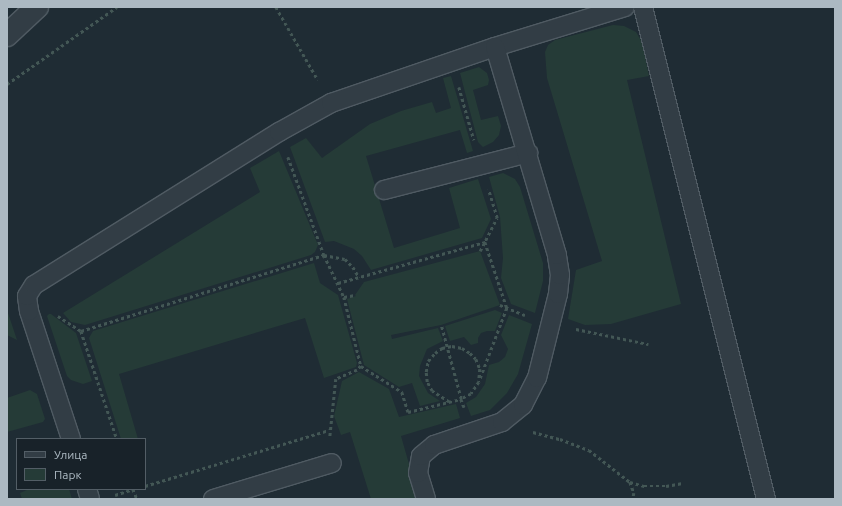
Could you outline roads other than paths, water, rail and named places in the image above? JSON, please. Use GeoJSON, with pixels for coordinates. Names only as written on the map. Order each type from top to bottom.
{"type":"FeatureCollection","features":[{"type":"Feature","properties":{"kind":"street"},"geometry":{"type":"LineString","coordinates":[[7,35],[37,7]]}},
{"type":"Feature","properties":{"kind":"lane"},"geometry":{"type":"LineString","coordinates":[[71,438],[29,311],[28,296],[34,285],[279,132],[331,103],[495,47],[625,7]]}},
{"type":"Feature","properties":{"kind":"lane"},"geometry":{"type":"LineString","coordinates":[[643,7],[766,499]]}},
{"type":"Feature","properties":{"kind":"lane"},"geometry":{"type":"LineString","coordinates":[[426,499],[418,473],[421,456],[434,445],[502,422],[523,405],[537,378],[558,294],[560,275],[557,255],[528,153],[495,47]]}},
{"type":"Feature","properties":{"kind":"lane"},"geometry":{"type":"LineString","coordinates":[[384,190],[528,153]]}},
{"type":"Feature","properties":{"kind":"lane"},"geometry":{"type":"LineString","coordinates":[[213,499],[332,462]]}}]}
